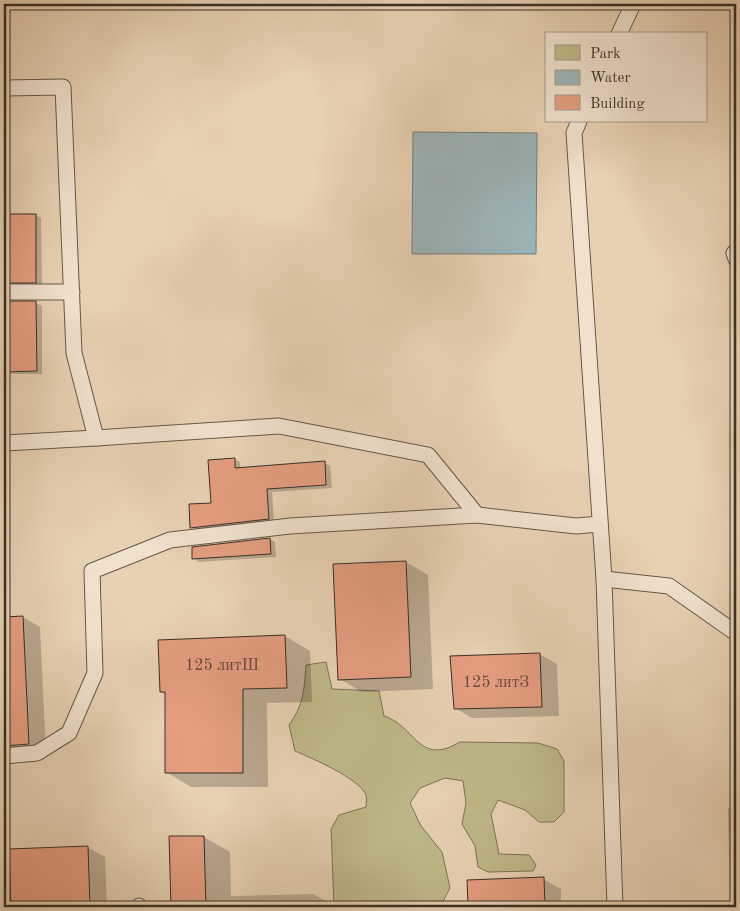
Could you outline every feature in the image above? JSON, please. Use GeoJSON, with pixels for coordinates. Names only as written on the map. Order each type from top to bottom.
{"type":"FeatureCollection","features":[{"type":"Feature","properties":{"kind":"lane"},"geometry":{"type":"LineString","coordinates":[[620,32],[633,4]]}},
{"type":"Feature","properties":{"kind":"lane"},"geometry":{"type":"LineString","coordinates":[[4,88],[63,87],[74,353],[96,438]]}},
{"type":"Feature","properties":{"kind":"lane"},"geometry":{"type":"LineString","coordinates":[[579,122],[574,133],[604,579],[615,907]]}},
{"type":"Feature","properties":{"kind":"lane"},"geometry":{"type":"LineString","coordinates":[[4,292],[72,292]]}},
{"type":"Feature","properties":{"kind":"lane"},"geometry":{"type":"LineString","coordinates":[[4,444],[279,426],[428,455],[477,516]]}},
{"type":"Feature","properties":{"kind":"lane"},"geometry":{"type":"LineString","coordinates":[[4,756],[37,753],[69,733],[95,673],[92,571],[170,540],[290,526],[477,516],[576,526],[600,524]]}},
{"type":"Feature","properties":{"kind":"lane"},"geometry":{"type":"LineString","coordinates":[[604,579],[668,586],[736,633]]}},
{"type":"Feature","properties":{"kind":"green space"},"geometry":{"type":"Polygon","coordinates":[[[326,662],[332,689],[379,691],[384,716],[395,721],[426,747],[435,750],[460,742],[538,743],[557,749],[564,761],[564,812],[554,822],[539,822],[525,810],[498,800],[491,814],[499,854],[529,855],[536,865],[533,871],[488,872],[478,867],[475,846],[462,824],[466,803],[463,781],[445,778],[420,788],[410,803],[421,826],[442,852],[450,888],[440,907],[334,907],[331,829],[339,815],[366,807],[366,795],[362,789],[345,775],[295,751],[289,725],[298,710],[304,689],[306,665],[326,662]]]}},
{"type":"Feature","properties":{"kind":"water"},"geometry":{"type":"Polygon","coordinates":[[[413,132],[537,133],[536,254],[412,254],[413,132]]]}},
{"type":"Feature","properties":{"kind":"building"},"geometry":{"type":"Polygon","coordinates":[[[4,214],[36,214],[36,283],[4,283],[4,214]]]}},
{"type":"Feature","properties":{"kind":"building"},"geometry":{"type":"Polygon","coordinates":[[[4,301],[36,301],[37,371],[4,372],[4,301]]]}},
{"type":"Feature","properties":{"kind":"building"},"geometry":{"type":"Polygon","coordinates":[[[235,458],[235,468],[325,461],[326,485],[267,489],[269,519],[190,528],[189,504],[211,503],[208,460],[235,458]]]}},
{"type":"Feature","properties":{"kind":"building"},"geometry":{"type":"Polygon","coordinates":[[[270,538],[271,554],[192,559],[192,547],[270,538]]]}},
{"type":"Feature","properties":{"kind":"building"},"geometry":{"type":"Polygon","coordinates":[[[406,561],[411,677],[338,680],[333,564],[406,561]]]}},
{"type":"Feature","properties":{"kind":"building"},"geometry":{"type":"Polygon","coordinates":[[[23,616],[29,744],[4,746],[4,617],[23,616]]]}},
{"type":"Feature","properties":{"kind":"building"},"geometry":{"type":"Polygon","coordinates":[[[285,635],[287,688],[243,689],[243,773],[165,773],[165,692],[160,692],[158,640],[285,635]]]}},
{"type":"Feature","properties":{"kind":"building"},"geometry":{"type":"Polygon","coordinates":[[[540,653],[542,707],[454,709],[450,656],[540,653]]]}},
{"type":"Feature","properties":{"kind":"building"},"geometry":{"type":"Polygon","coordinates":[[[169,836],[204,836],[206,907],[171,907],[169,836]]]}},
{"type":"Feature","properties":{"kind":"building"},"geometry":{"type":"Polygon","coordinates":[[[88,846],[90,907],[11,907],[9,849],[88,846]]]}},
{"type":"Feature","properties":{"kind":"building"},"geometry":{"type":"Polygon","coordinates":[[[544,877],[545,907],[468,907],[467,880],[544,877]]]}}]}
